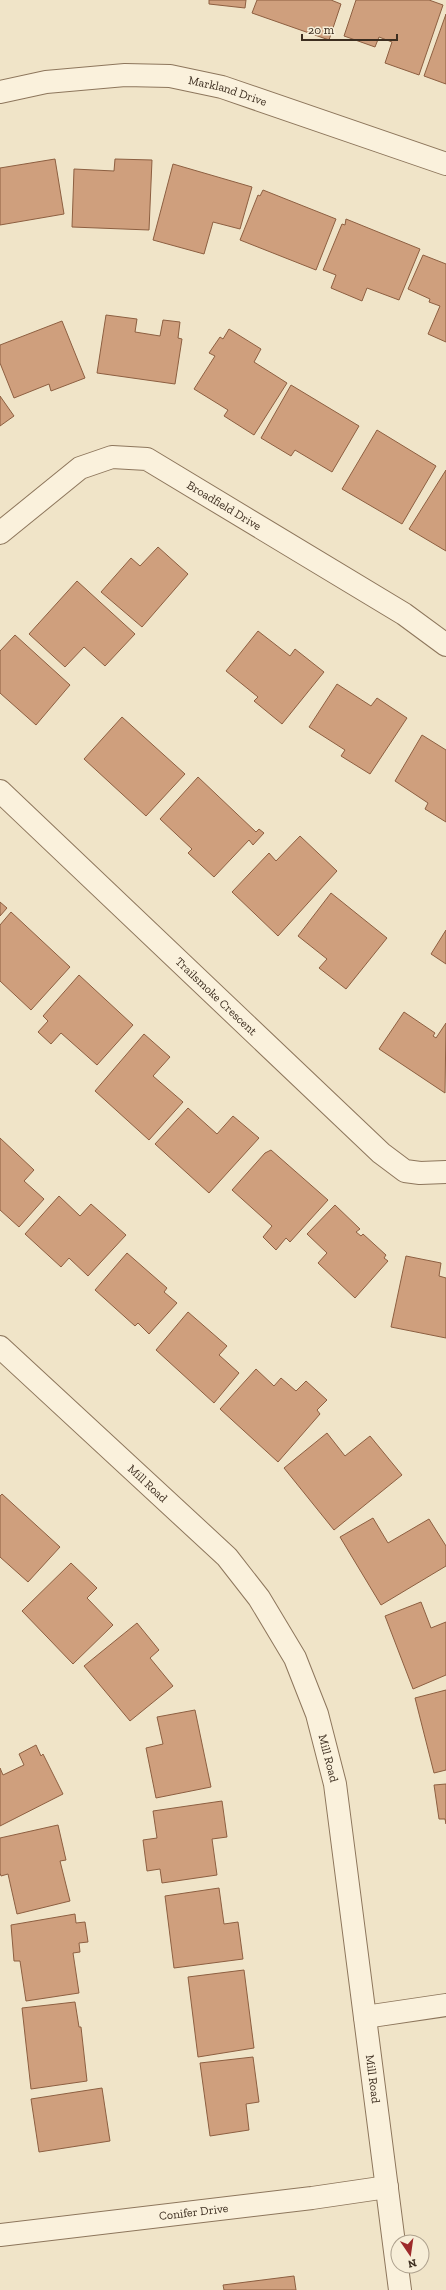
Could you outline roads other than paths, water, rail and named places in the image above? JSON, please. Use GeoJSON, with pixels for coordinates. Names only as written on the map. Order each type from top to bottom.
{"type":"FeatureCollection","features":[{"type":"Feature","properties":{"kind":"street","name":"Markland Drive"},"geometry":{"type":"LineString","coordinates":[[0,92],[46,82],[125,75],[170,76],[222,86],[446,164]]}},
{"type":"Feature","properties":{"kind":"street","name":"Broadfield Drive"},"geometry":{"type":"LineString","coordinates":[[0,533],[80,468],[112,457],[147,459],[404,614],[446,645]]}},
{"type":"Feature","properties":{"kind":"street","name":"Trailsmoke Crescent"},"geometry":{"type":"LineString","coordinates":[[0,791],[381,1152],[405,1171],[420,1173],[446,1172]]}},
{"type":"Feature","properties":{"kind":"street","name":"Mill Road"},"geometry":{"type":"LineString","coordinates":[[0,1347],[227,1557],[259,1598],[295,1658],[317,1714],[335,1784],[400,2290]]}},
{"type":"Feature","properties":{"kind":"street"},"geometry":{"type":"LineString","coordinates":[[365,2017],[446,2005]]}},
{"type":"Feature","properties":{"kind":"street","name":"Conifer Drive"},"geometry":{"type":"LineString","coordinates":[[0,2236],[304,2199],[387,2186]]}}]}
